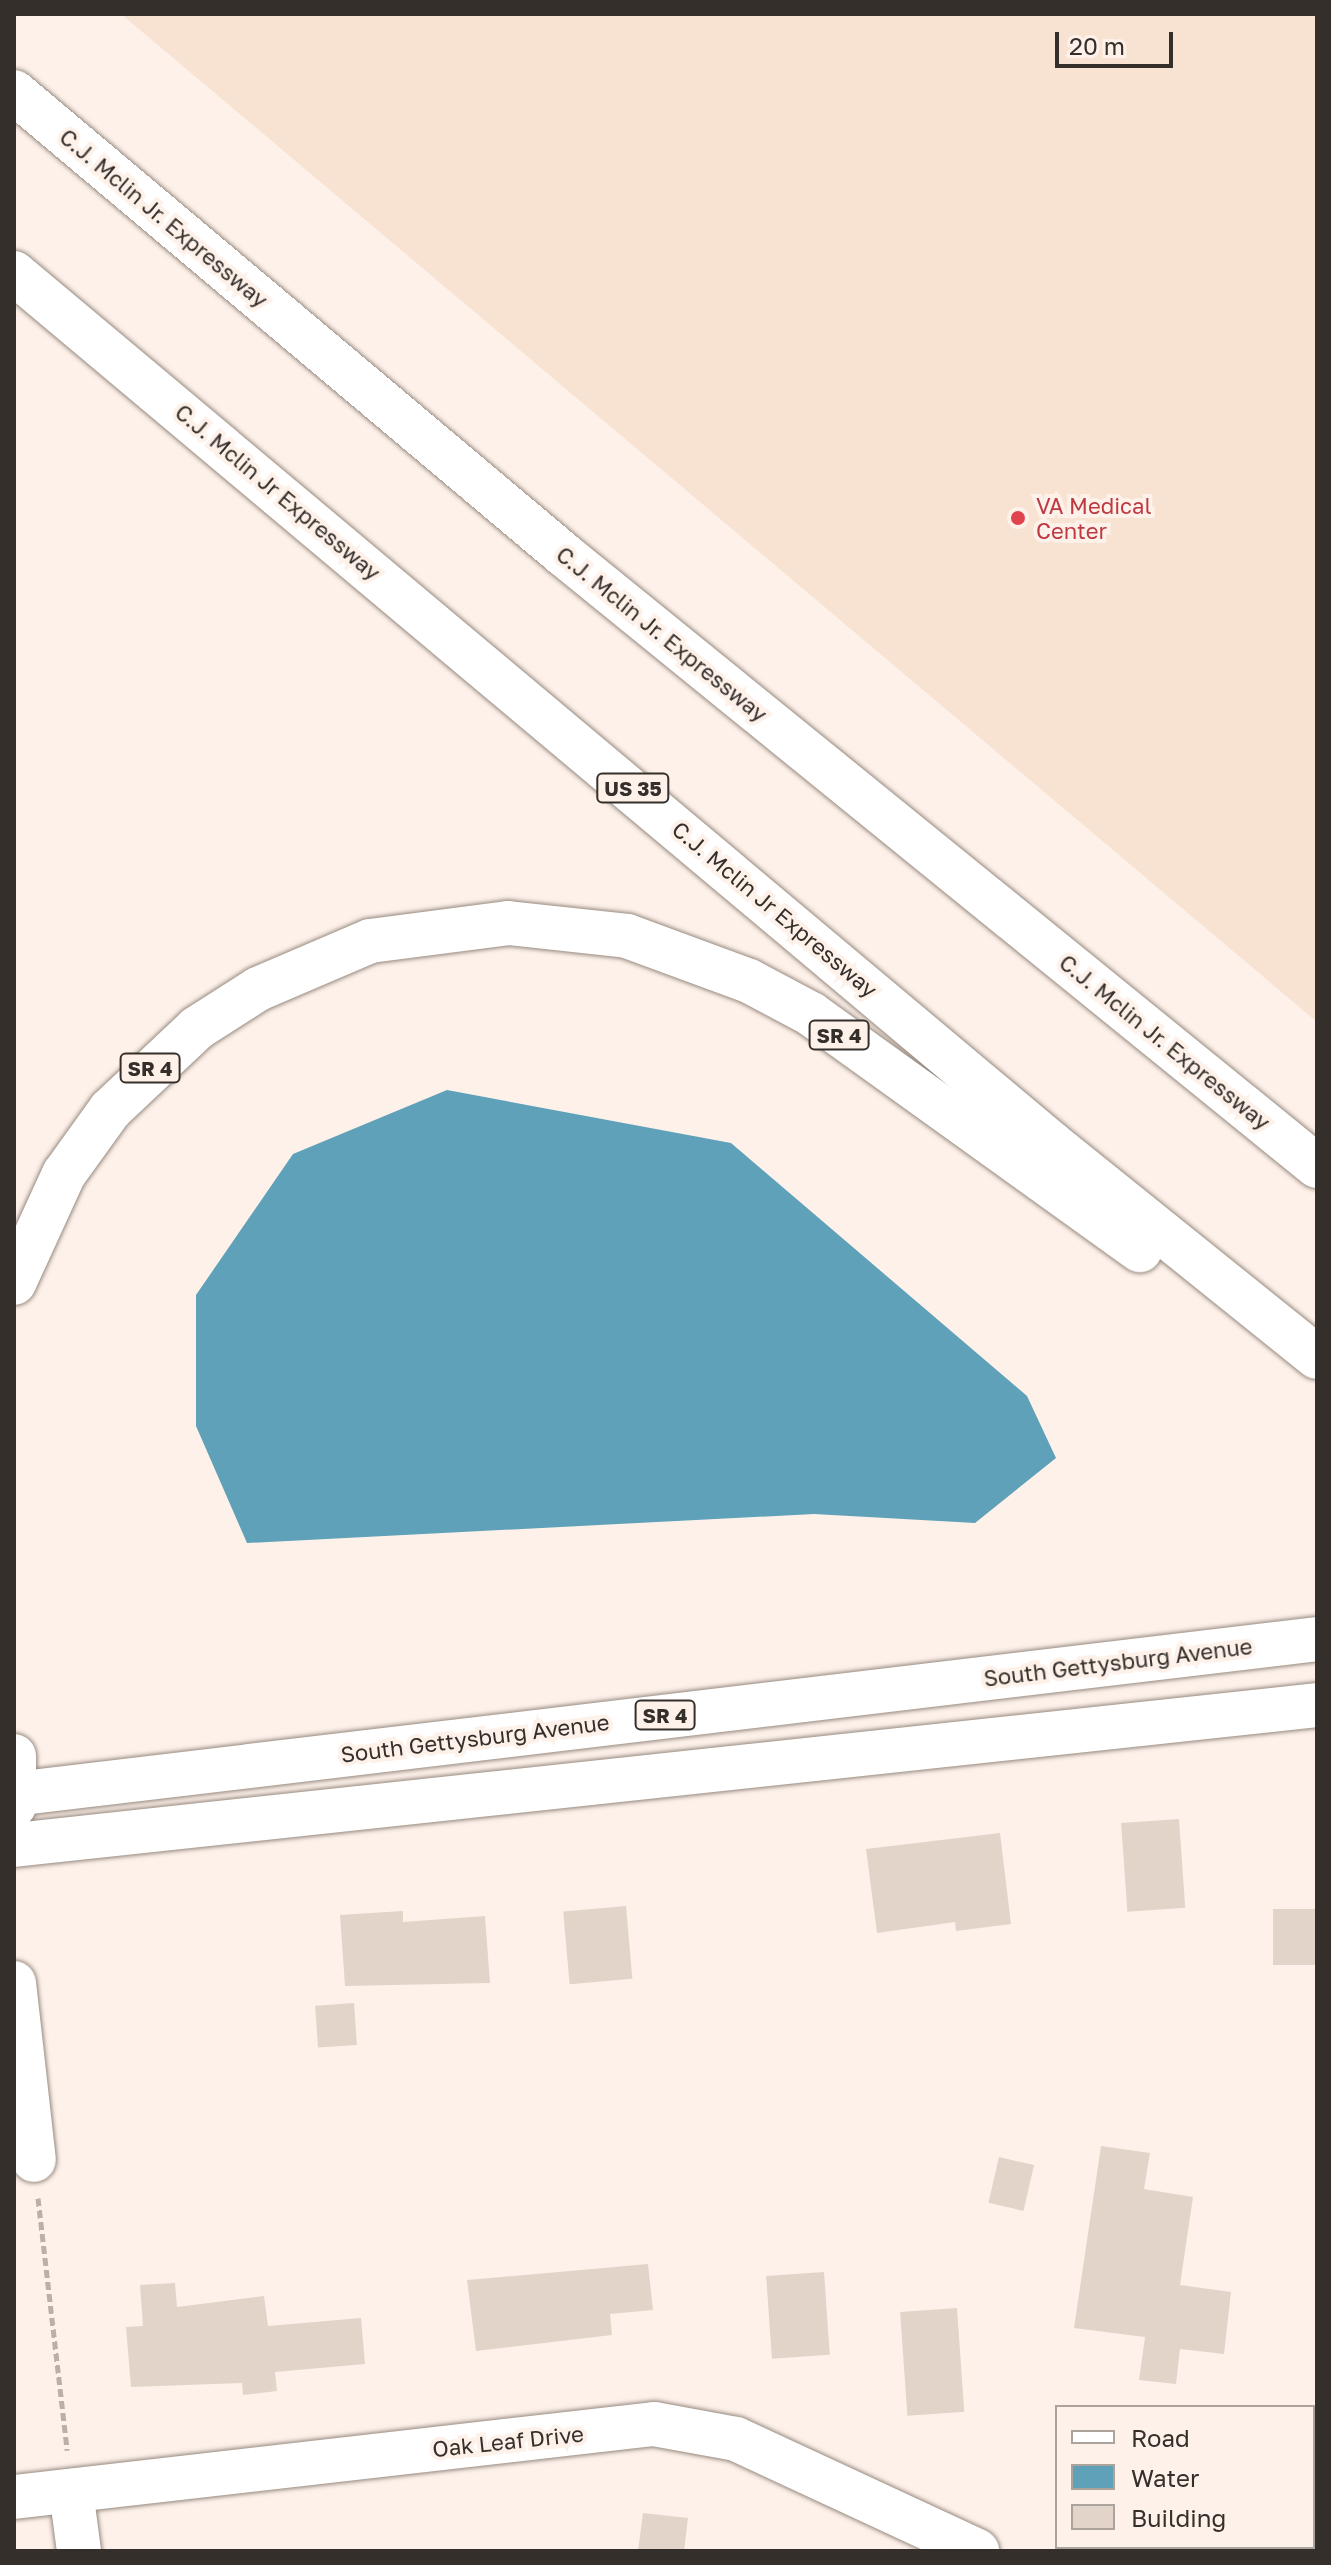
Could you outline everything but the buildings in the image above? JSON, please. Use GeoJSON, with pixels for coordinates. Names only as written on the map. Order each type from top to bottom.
{"type":"FeatureCollection","features":[{"type":"Feature","properties":{"kind":"main road","name":"C.J. Mclin Jr. Expressway"},"geometry":{"type":"LineString","coordinates":[[14,92],[563,554],[1317,1166]]}},
{"type":"Feature","properties":{"kind":"main road","name":"C.J. Mclin Jr Expressway"},"geometry":{"type":"LineString","coordinates":[[14,273],[1317,1357]]}},
{"type":"Feature","properties":{"kind":"main road","name":"SR 4"},"geometry":{"type":"LineString","coordinates":[[14,1283],[73,1161],[110,1110],[197,1028],[258,989],[370,941],[508,923],[627,936],[749,981],[811,1014],[1169,1270],[1251,1304]]}},
{"type":"Feature","properties":{"kind":"main road","name":"South Gettysburg Avenue"},"geometry":{"type":"LineString","coordinates":[[15,1787],[1317,1639]]}},
{"type":"Feature","properties":{"kind":"main road"},"geometry":{"type":"LineString","coordinates":[[14,1845],[1317,1705]]}},
{"type":"Feature","properties":{"kind":"main road"},"geometry":{"type":"LineString","coordinates":[[14,1983],[34,2160]]}},
{"type":"Feature","properties":{"kind":"main road","name":"Oak Leaf Drive"},"geometry":{"type":"LineString","coordinates":[[14,2497],[654,2424],[736,2439],[977,2551]]}},
{"type":"Feature","properties":{"kind":"main road"},"geometry":{"type":"LineString","coordinates":[[71,2491],[79,2551]]}},
{"type":"Feature","properties":{"kind":"path"},"geometry":{"type":"LineString","coordinates":[[34,2160],[71,2491]]}},
{"type":"Feature","properties":{"kind":"shaded area","name":"VA Medical Center"},"geometry":{"type":"Polygon","coordinates":[[[121,14],[1317,14],[1317,1022],[121,14]]]}},
{"type":"Feature","properties":{"kind":"water"},"geometry":{"type":"Polygon","coordinates":[[[447,1090],[731,1143],[1027,1396],[1056,1458],[975,1523],[814,1514],[247,1543],[196,1426],[196,1295],[293,1154],[447,1090]]]}},
{"type":"Feature","properties":{"kind":"place","name":"VA Medical Center"},"geometry":{"type":"Point","coordinates":[1018,518]}}]}
